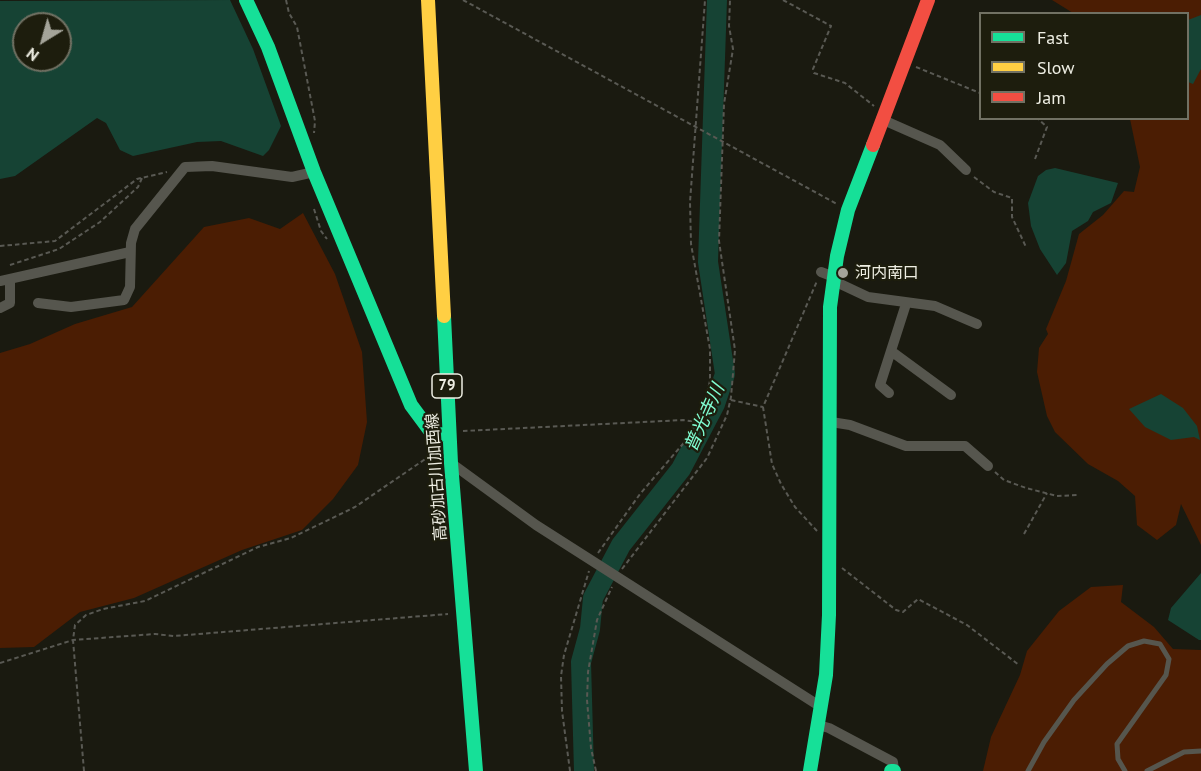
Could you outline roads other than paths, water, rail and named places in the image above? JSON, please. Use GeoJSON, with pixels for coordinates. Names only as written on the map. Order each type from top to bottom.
{"type":"FeatureCollection","features":[{"type":"Feature","properties":{"kind":"street"},"geometry":{"type":"LineString","coordinates":[[246,0],[268,47],[314,172],[411,405],[431,432],[450,438]]}},
{"type":"Feature","properties":{"kind":"street","name":"高砂加古川加西線"},"geometry":{"type":"LineString","coordinates":[[428,0],[451,463],[476,771]]}},
{"type":"Feature","properties":{"kind":"street"},"geometry":{"type":"LineString","coordinates":[[810,771],[821,707],[830,615],[830,307],[834,279],[848,210],[928,0]]}},
{"type":"Feature","properties":{"kind":"street"},"geometry":{"type":"LineString","coordinates":[[883,115],[940,146],[966,171]]}},
{"type":"Feature","properties":{"kind":"street"},"geometry":{"type":"LineString","coordinates":[[38,303],[71,307],[124,300],[130,287],[130,252],[135,229],[185,167],[212,166],[292,177],[314,172]]}},
{"type":"Feature","properties":{"kind":"street"},"geometry":{"type":"LineString","coordinates":[[0,308],[10,303],[5,281],[130,252]]}},
{"type":"Feature","properties":{"kind":"street"},"geometry":{"type":"LineString","coordinates":[[821,272],[868,297],[906,304],[935,306],[977,324]]}},
{"type":"Feature","properties":{"kind":"street"},"geometry":{"type":"LineString","coordinates":[[889,393],[880,385],[906,304]]}},
{"type":"Feature","properties":{"kind":"street"},"geometry":{"type":"LineString","coordinates":[[891,351],[951,395]]}},
{"type":"Feature","properties":{"kind":"street"},"geometry":{"type":"LineString","coordinates":[[831,422],[850,425],[906,446],[965,446],[988,466]]}},
{"type":"Feature","properties":{"kind":"street"},"geometry":{"type":"LineString","coordinates":[[451,463],[536,525],[821,707]]}},
{"type":"Feature","properties":{"kind":"street"},"geometry":{"type":"LineString","coordinates":[[818,725],[830,728],[893,762],[893,771]]}},
{"type":"Feature","properties":{"kind":"lane"},"geometry":{"type":"LineString","coordinates":[[1028,771],[1044,742],[1074,700],[1107,664],[1128,646],[1144,641],[1160,644],[1169,659],[1166,675],[1117,744],[1118,759],[1125,771]]}},
{"type":"Feature","properties":{"kind":"lane"},"geometry":{"type":"LineString","coordinates":[[1147,771],[1184,752],[1201,751]]}},
{"type":"Feature","properties":{"kind":"waterway","name":"普光寺川"},"geometry":{"type":"LineString","coordinates":[[584,771],[581,662],[590,629],[593,598],[621,545],[681,469],[715,404],[725,374],[708,262],[717,0]]}},
{"type":"Feature","properties":{"kind":"place","name":"河内南口"},"geometry":{"type":"Point","coordinates":[843,273]}}]}
